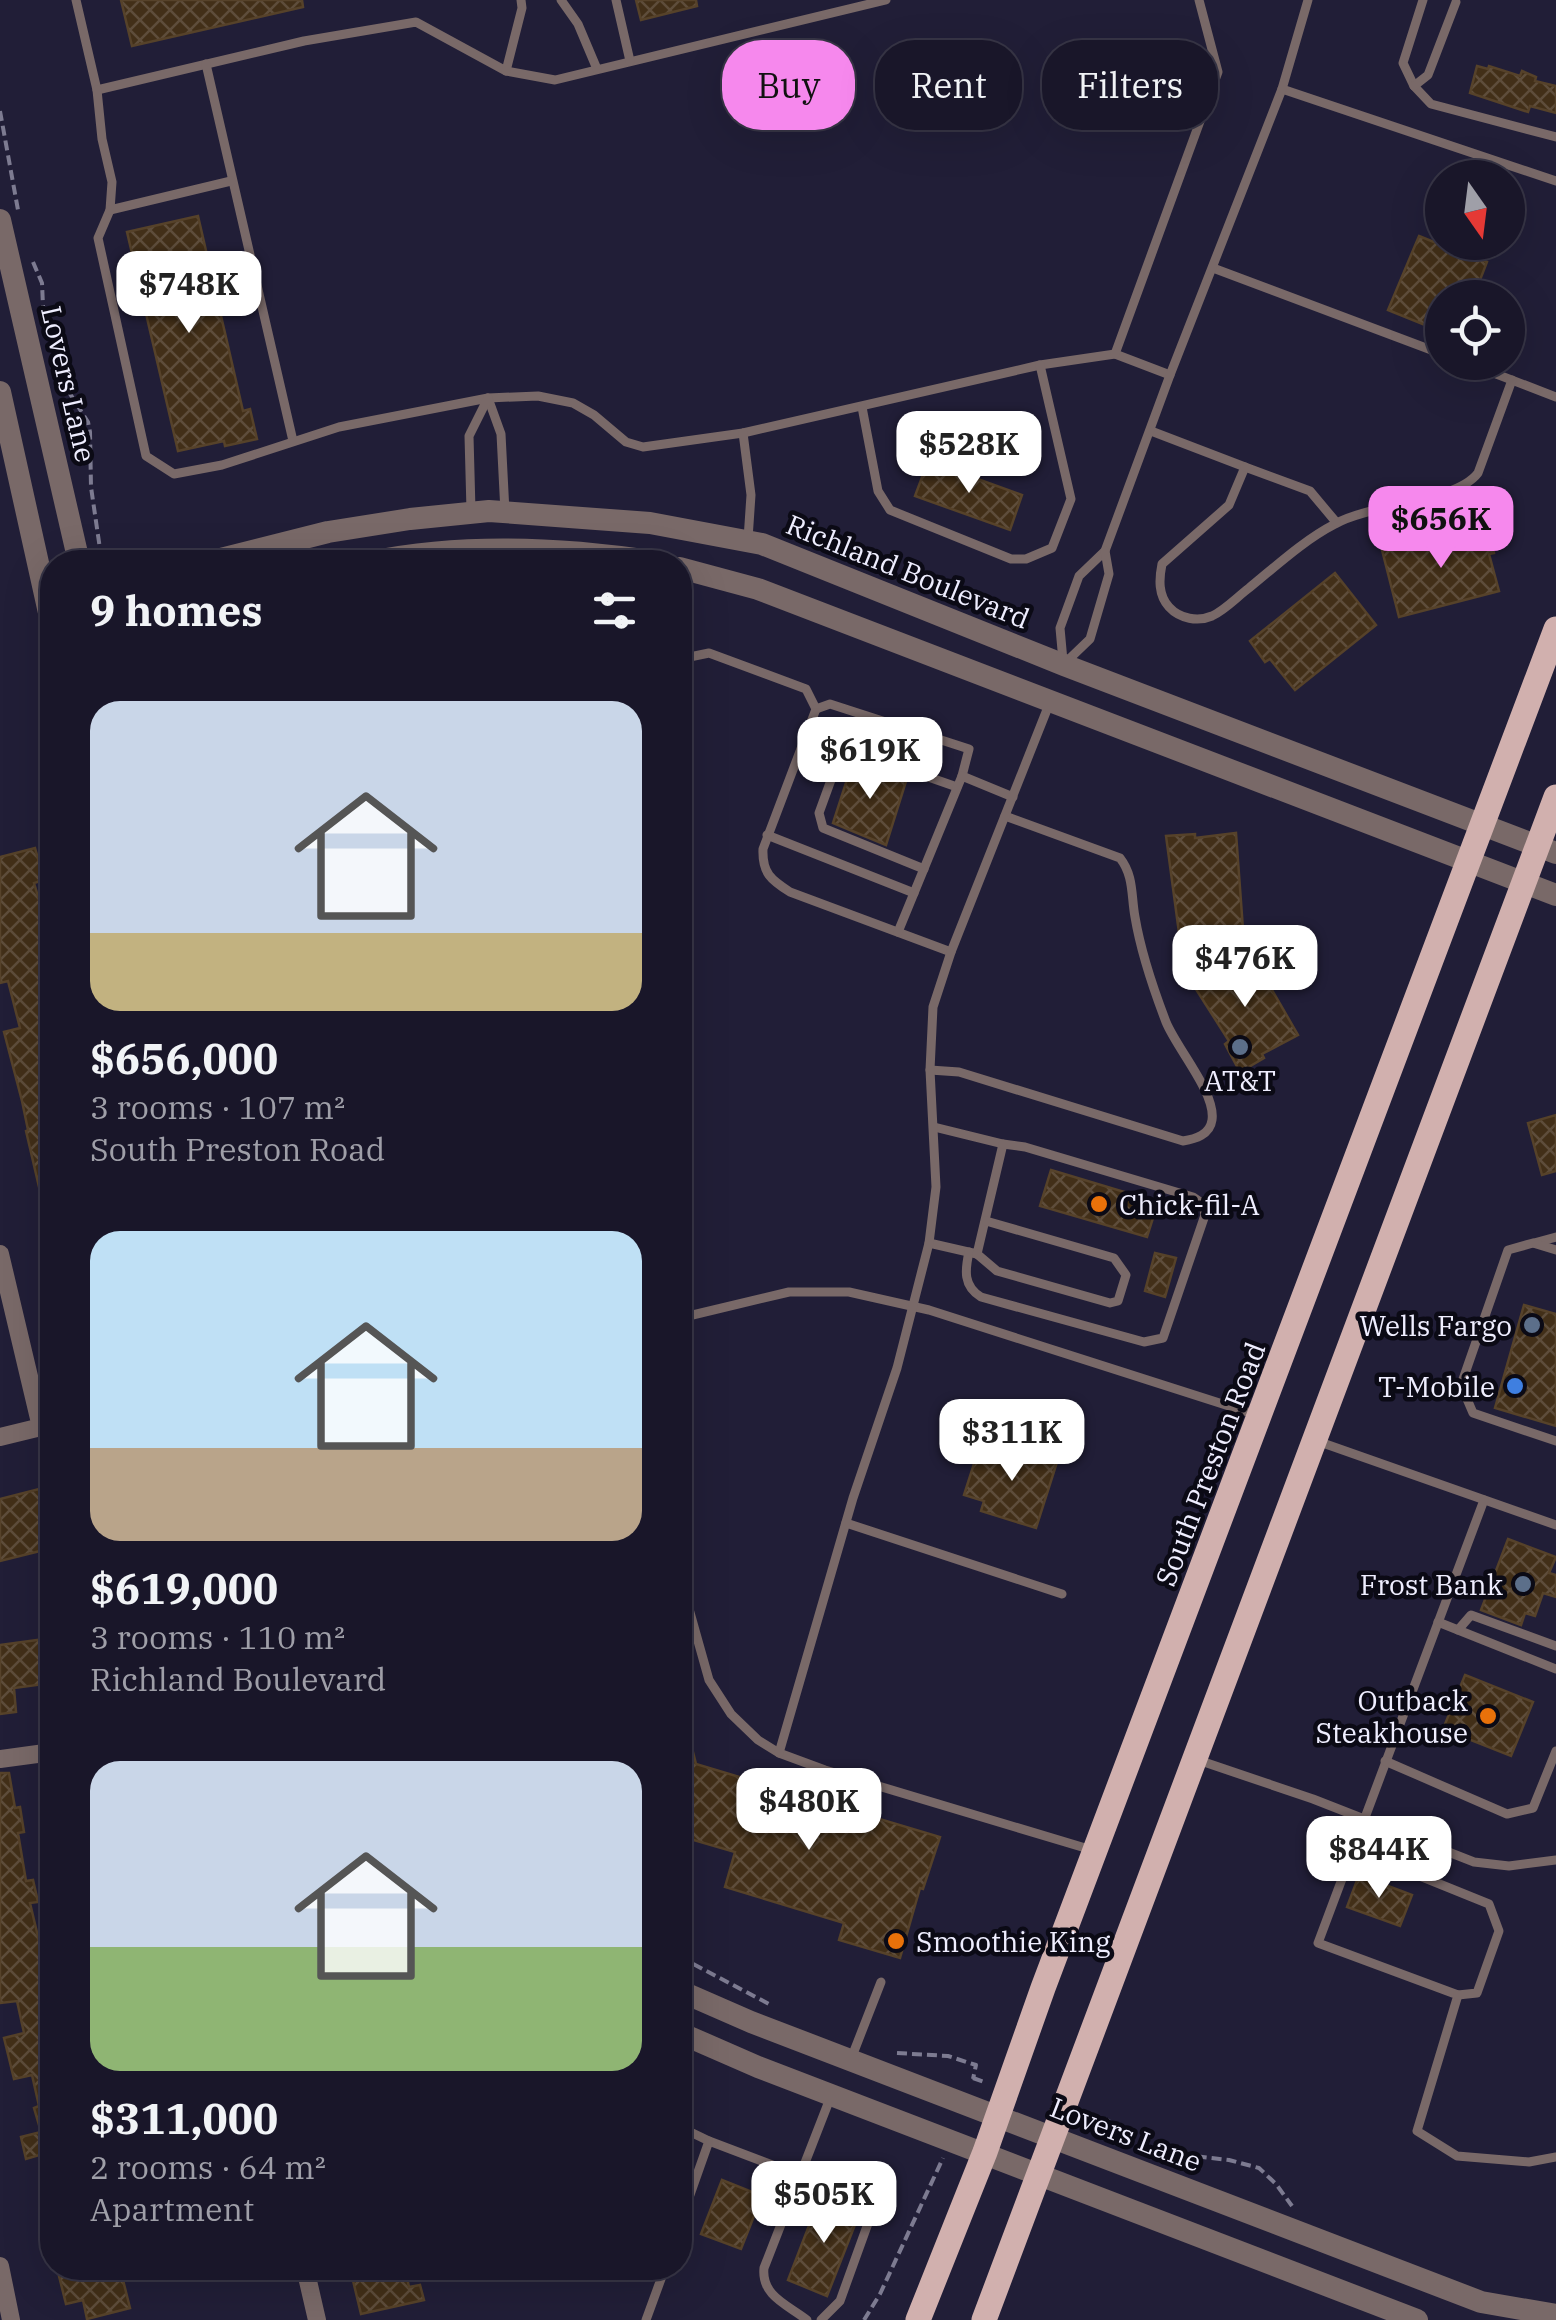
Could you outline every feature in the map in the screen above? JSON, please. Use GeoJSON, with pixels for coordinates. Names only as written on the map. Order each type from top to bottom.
{"type":"FeatureCollection","features":[{"type":"Feature","properties":{"kind":"main road","name":"South Preston Road"},"geometry":{"type":"LineString","coordinates":[[918,2320],[985,2152],[1556,629]]}},
{"type":"Feature","properties":{"kind":"main road"},"geometry":{"type":"LineString","coordinates":[[984,2320],[1523,883],[1547,849],[1556,797]]}},
{"type":"Feature","properties":{"kind":"street","name":"Lovers Lane"},"geometry":{"type":"LineString","coordinates":[[9,216],[88,550]]}},
{"type":"Feature","properties":{"kind":"street"},"geometry":{"type":"LineString","coordinates":[[0,392],[40,559]]}},
{"type":"Feature","properties":{"kind":"street"},"geometry":{"type":"LineString","coordinates":[[505,512],[505,550]]}},
{"type":"Feature","properties":{"kind":"street","name":"Richland Boulevard"},"geometry":{"type":"LineString","coordinates":[[257,550],[328,532],[505,512],[650,523],[762,544],[1064,665],[1547,849]]}},
{"type":"Feature","properties":{"kind":"street"},"geometry":{"type":"LineString","coordinates":[[471,513],[473,550]]}},
{"type":"Feature","properties":{"kind":"street"},"geometry":{"type":"LineString","coordinates":[[692,571],[758,589],[1556,895]]}},
{"type":"Feature","properties":{"kind":"street"},"geometry":{"type":"LineString","coordinates":[[1051,699],[1064,665]]}},
{"type":"Feature","properties":{"kind":"street"},"geometry":{"type":"LineString","coordinates":[[0,1254],[40,1422]]}},
{"type":"Feature","properties":{"kind":"street"},"geometry":{"type":"LineString","coordinates":[[0,1436],[40,1426]]}},
{"type":"Feature","properties":{"kind":"street"},"geometry":{"type":"LineString","coordinates":[[0,1759],[40,1754]]}},
{"type":"Feature","properties":{"kind":"street","name":"Lovers Lane"},"geometry":{"type":"LineString","coordinates":[[692,1996],[1481,2302],[1556,2314]]}},
{"type":"Feature","properties":{"kind":"street"},"geometry":{"type":"LineString","coordinates":[[692,2038],[1416,2320]]}},
{"type":"Feature","properties":{"kind":"street"},"geometry":{"type":"LineString","coordinates":[[0,2266],[11,2320]]}},
{"type":"Feature","properties":{"kind":"street"},"geometry":{"type":"LineString","coordinates":[[308,2280],[317,2320]]}},
{"type":"Feature","properties":{"kind":"lane"},"geometry":{"type":"LineString","coordinates":[[76,0],[97,90],[112,182],[110,210],[98,238],[146,456],[174,474],[222,466],[339,427],[488,398],[538,396],[573,403],[626,442],[643,447],[743,432],[1040,365],[1116,354],[1170,375]]}},
{"type":"Feature","properties":{"kind":"lane"},"geometry":{"type":"LineString","coordinates":[[506,71],[522,0]]}},
{"type":"Feature","properties":{"kind":"lane"},"geometry":{"type":"LineString","coordinates":[[562,0],[578,24],[597,69]]}},
{"type":"Feature","properties":{"kind":"lane"},"geometry":{"type":"LineString","coordinates":[[616,0],[630,62]]}},
{"type":"Feature","properties":{"kind":"lane"},"geometry":{"type":"LineString","coordinates":[[97,90],[304,41],[416,22],[506,71],[555,80],[886,0]]}},
{"type":"Feature","properties":{"kind":"lane"},"geometry":{"type":"LineString","coordinates":[[1116,354],[1218,72],[1200,0]]}},
{"type":"Feature","properties":{"kind":"lane"},"geometry":{"type":"LineString","coordinates":[[1064,665],[1060,628],[1079,576],[1106,551],[1282,89],[1308,0]]}},
{"type":"Feature","properties":{"kind":"lane"},"geometry":{"type":"LineString","coordinates":[[1422,0],[1403,63],[1414,86],[1431,104],[1556,137]]}},
{"type":"Feature","properties":{"kind":"lane"},"geometry":{"type":"LineString","coordinates":[[1414,86],[1428,75],[1456,2]]}},
{"type":"Feature","properties":{"kind":"lane"},"geometry":{"type":"LineString","coordinates":[[206,64],[293,440]]}},
{"type":"Feature","properties":{"kind":"lane"},"geometry":{"type":"LineString","coordinates":[[1282,89],[1556,181]]}},
{"type":"Feature","properties":{"kind":"lane"},"geometry":{"type":"LineString","coordinates":[[110,210],[232,181]]}},
{"type":"Feature","properties":{"kind":"lane"},"geometry":{"type":"LineString","coordinates":[[1212,268],[1425,348]]}},
{"type":"Feature","properties":{"kind":"lane"},"geometry":{"type":"LineString","coordinates":[[862,406],[878,492],[890,510],[1012,559],[1026,559],[1052,548],[1070,499],[1040,365]]}},
{"type":"Feature","properties":{"kind":"lane"},"geometry":{"type":"LineString","coordinates":[[1245,467],[1228,505],[1162,564],[1161,593],[1178,615],[1200,619],[1213,616],[1336,522],[1457,490],[1470,482],[1478,473],[1512,380],[1556,397]]}},
{"type":"Feature","properties":{"kind":"lane"},"geometry":{"type":"LineString","coordinates":[[488,398],[501,434],[505,512]]}},
{"type":"Feature","properties":{"kind":"lane"},"geometry":{"type":"LineString","coordinates":[[471,513],[469,436],[488,398]]}},
{"type":"Feature","properties":{"kind":"lane"},"geometry":{"type":"LineString","coordinates":[[1151,430],[1310,491],[1336,522]]}},
{"type":"Feature","properties":{"kind":"lane"},"geometry":{"type":"LineString","coordinates":[[743,432],[751,495],[748,542]]}},
{"type":"Feature","properties":{"kind":"lane"},"geometry":{"type":"LineString","coordinates":[[1064,665],[1090,639],[1109,574],[1106,551]]}},
{"type":"Feature","properties":{"kind":"lane"},"geometry":{"type":"LineString","coordinates":[[692,657],[709,653],[806,689],[816,709],[767,835],[762,863],[769,879],[790,892],[950,952]]}},
{"type":"Feature","properties":{"kind":"lane"},"geometry":{"type":"LineString","coordinates":[[779,1752],[914,1306],[929,1243],[936,1187],[930,1070],[934,1007],[950,952],[1051,699]]}},
{"type":"Feature","properties":{"kind":"lane"},"geometry":{"type":"LineString","coordinates":[[816,709],[830,704],[969,749],[962,776],[898,932]]}},
{"type":"Feature","properties":{"kind":"lane"},"geometry":{"type":"LineString","coordinates":[[924,869],[823,828],[819,814],[839,758],[854,751],[957,787]]}},
{"type":"Feature","properties":{"kind":"lane"},"geometry":{"type":"LineString","coordinates":[[962,776],[1013,798]]}},
{"type":"Feature","properties":{"kind":"lane"},"geometry":{"type":"LineString","coordinates":[[930,1070],[960,1072],[1183,1140],[1196,1139],[1208,1131],[1212,1120],[1203,1088],[1172,1038],[1154,991],[1134,916],[1128,869],[1120,858],[1005,816]]}},
{"type":"Feature","properties":{"kind":"lane"},"geometry":{"type":"LineString","coordinates":[[767,835],[914,893]]}},
{"type":"Feature","properties":{"kind":"lane"},"geometry":{"type":"LineString","coordinates":[[934,1126],[1025,1146],[1193,1197],[1203,1204],[1205,1215],[1163,1338],[1144,1342],[981,1297],[972,1291],[968,1283],[973,1253],[986,1221],[1003,1144]]}},
{"type":"Feature","properties":{"kind":"lane"},"geometry":{"type":"LineString","coordinates":[[929,1243],[973,1253],[997,1270],[1110,1303],[1118,1301],[1126,1275],[1114,1258],[986,1221]]}},
{"type":"Feature","properties":{"kind":"lane"},"geometry":{"type":"LineString","coordinates":[[1556,1237],[1508,1250],[1461,1385],[1473,1413],[1556,1441]]}},
{"type":"Feature","properties":{"kind":"lane"},"geometry":{"type":"LineString","coordinates":[[1534,1243],[1556,1250]]}},
{"type":"Feature","properties":{"kind":"lane"},"geometry":{"type":"LineString","coordinates":[[692,1315],[788,1292],[849,1292],[914,1306],[1260,1416]]}},
{"type":"Feature","properties":{"kind":"lane"},"geometry":{"type":"LineString","coordinates":[[1315,1440],[1556,1526]]}},
{"type":"Feature","properties":{"kind":"lane"},"geometry":{"type":"LineString","coordinates":[[1352,1848],[1489,1904],[1499,1931],[1477,1992],[1458,1995],[1318,1943],[1352,1848],[1484,1500]]}},
{"type":"Feature","properties":{"kind":"lane"},"geometry":{"type":"LineString","coordinates":[[846,1523],[1062,1594]]}},
{"type":"Feature","properties":{"kind":"lane"},"geometry":{"type":"LineString","coordinates":[[1458,1630],[1471,1615],[1556,1646]]}},
{"type":"Feature","properties":{"kind":"lane"},"geometry":{"type":"LineString","coordinates":[[692,1622],[704,1666],[718,1697],[744,1729],[779,1752],[936,1805],[1098,1851]]}},
{"type":"Feature","properties":{"kind":"lane"},"geometry":{"type":"LineString","coordinates":[[1438,1622],[1556,1670]]}},
{"type":"Feature","properties":{"kind":"lane"},"geometry":{"type":"LineString","coordinates":[[1386,1761],[1506,1814],[1533,1808],[1556,1750]]}},
{"type":"Feature","properties":{"kind":"lane"},"geometry":{"type":"LineString","coordinates":[[1195,1759],[1474,1862],[1509,1866],[1556,1860]]}},
{"type":"Feature","properties":{"kind":"lane"},"geometry":{"type":"LineString","coordinates":[[850,2060],[881,1982]]}},
{"type":"Feature","properties":{"kind":"lane"},"geometry":{"type":"LineString","coordinates":[[1458,1995],[1417,2131],[1457,2156],[1529,2162],[1556,2157]]}},
{"type":"Feature","properties":{"kind":"lane"},"geometry":{"type":"LineString","coordinates":[[807,2320],[774,2297],[763,2279],[832,2095]]}},
{"type":"Feature","properties":{"kind":"lane"},"geometry":{"type":"LineString","coordinates":[[692,2133],[875,2204],[840,2300],[821,2320]]}},
{"type":"Feature","properties":{"kind":"lane"},"geometry":{"type":"LineString","coordinates":[[692,2188],[708,2141]]}},
{"type":"Feature","properties":{"kind":"lane"},"geometry":{"type":"LineString","coordinates":[[646,2320],[660,2280]]}},
{"type":"Feature","properties":{"kind":"path"},"geometry":{"type":"LineString","coordinates":[[0,111],[9,216]]}},
{"type":"Feature","properties":{"kind":"path"},"geometry":{"type":"LineString","coordinates":[[30,255],[42,284],[43,311]]}},
{"type":"Feature","properties":{"kind":"path"},"geometry":{"type":"LineString","coordinates":[[57,372],[88,422],[90,432],[90,550]]}},
{"type":"Feature","properties":{"kind":"path"},"geometry":{"type":"LineString","coordinates":[[692,1963],[778,2008]]}},
{"type":"Feature","properties":{"kind":"path"},"geometry":{"type":"LineString","coordinates":[[894,2053],[965,2059],[976,2064],[973,2078],[1006,2090]]}},
{"type":"Feature","properties":{"kind":"path"},"geometry":{"type":"LineString","coordinates":[[1062,2112],[1090,2122],[1106,2119],[1176,2154],[1259,2168],[1294,2208]]}},
{"type":"Feature","properties":{"kind":"path"},"geometry":{"type":"LineString","coordinates":[[864,2320],[939,2169]]}},
{"type":"Feature","properties":{"kind":"building"},"geometry":{"type":"Polygon","coordinates":[[[121,0],[302,0],[303,7],[132,46],[121,0]]]}},
{"type":"Feature","properties":{"kind":"building"},"geometry":{"type":"Polygon","coordinates":[[[636,0],[696,0],[697,6],[641,20],[636,0]]]}},
{"type":"Feature","properties":{"kind":"building"},"geometry":{"type":"Polygon","coordinates":[[[1477,66],[1520,76],[1522,71],[1536,77],[1535,81],[1556,86],[1556,113],[1530,106],[1528,112],[1470,93],[1477,66]]]}},
{"type":"Feature","properties":{"kind":"building"},"geometry":{"type":"Polygon","coordinates":[[[198,216],[243,411],[250,409],[257,439],[178,451],[127,232],[198,216]]]}},
{"type":"Feature","properties":{"kind":"building"},"geometry":{"type":"Polygon","coordinates":[[[1419,236],[1425,238],[1425,260],[1487,262],[1480,280],[1425,280],[1425,325],[1388,310],[1419,236]]]}},
{"type":"Feature","properties":{"kind":"building"},"geometry":{"type":"Polygon","coordinates":[[[928,461],[1022,495],[1010,530],[915,496],[928,461]]]}},
{"type":"Feature","properties":{"kind":"building"},"geometry":{"type":"Polygon","coordinates":[[[1488,526],[1494,553],[1489,554],[1499,591],[1399,617],[1382,550],[1488,526]]]}},
{"type":"Feature","properties":{"kind":"building"},"geometry":{"type":"Polygon","coordinates":[[[1335,573],[1376,625],[1295,690],[1270,659],[1265,662],[1250,641],[1335,573]]]}},
{"type":"Feature","properties":{"kind":"building"},"geometry":{"type":"Polygon","coordinates":[[[853,761],[907,778],[886,845],[833,823],[853,761]]]}},
{"type":"Feature","properties":{"kind":"building"},"geometry":{"type":"Polygon","coordinates":[[[1236,833],[1243,929],[1179,933],[1166,836],[1195,834],[1195,838],[1236,833]]]}},
{"type":"Feature","properties":{"kind":"building"},"geometry":{"type":"Polygon","coordinates":[[[35,848],[40,866],[40,881],[34,883],[40,903],[40,1191],[4,1032],[20,1028],[8,981],[0,983],[0,857],[35,848]]]}},
{"type":"Feature","properties":{"kind":"building"},"geometry":{"type":"Polygon","coordinates":[[[1249,950],[1298,1035],[1262,1054],[1264,1058],[1240,1072],[1225,1044],[1229,1041],[1192,983],[1249,950]]]}},
{"type":"Feature","properties":{"kind":"building"},"geometry":{"type":"Polygon","coordinates":[[[1556,1115],[1556,1171],[1542,1175],[1528,1123],[1556,1115]]]}},
{"type":"Feature","properties":{"kind":"building","name":"Chick-fil-A"},"geometry":{"type":"Polygon","coordinates":[[[1051,1170],[1158,1202],[1147,1237],[1040,1206],[1051,1170]]]}},
{"type":"Feature","properties":{"kind":"building"},"geometry":{"type":"Polygon","coordinates":[[[1155,1253],[1176,1258],[1165,1297],[1145,1291],[1155,1253]]]}},
{"type":"Feature","properties":{"kind":"building"},"geometry":{"type":"Polygon","coordinates":[[[1524,1305],[1556,1314],[1556,1426],[1495,1408],[1524,1305]]]}},
{"type":"Feature","properties":{"kind":"building"},"geometry":{"type":"Polygon","coordinates":[[[1015,1445],[1058,1459],[1036,1528],[981,1511],[984,1501],[964,1495],[979,1448],[1011,1458],[1015,1445]]]}},
{"type":"Feature","properties":{"kind":"building"},"geometry":{"type":"Polygon","coordinates":[[[39,1489],[40,1551],[0,1561],[0,1499],[39,1489]]]}},
{"type":"Feature","properties":{"kind":"building","name":"Frost Bank"},"geometry":{"type":"Polygon","coordinates":[[[1508,1539],[1556,1557],[1549,1573],[1556,1575],[1556,1597],[1543,1593],[1535,1616],[1525,1613],[1521,1625],[1481,1610],[1508,1539]]]}},
{"type":"Feature","properties":{"kind":"building"},"geometry":{"type":"Polygon","coordinates":[[[40,1640],[40,1685],[14,1688],[16,1712],[0,1714],[0,1645],[40,1640]]]}},
{"type":"Feature","properties":{"kind":"building","name":"Outback Steakhouse"},"geometry":{"type":"Polygon","coordinates":[[[1465,1675],[1533,1702],[1511,1756],[1443,1729],[1465,1675]]]}},
{"type":"Feature","properties":{"kind":"building"},"geometry":{"type":"Polygon","coordinates":[[[692,1748],[696,1764],[940,1837],[900,1958],[839,1940],[844,1923],[725,1887],[735,1852],[692,1839],[692,1748]]]}},
{"type":"Feature","properties":{"kind":"building"},"geometry":{"type":"Polygon","coordinates":[[[0,1773],[9,1773],[24,1832],[18,1833],[26,1881],[33,1880],[38,1902],[30,1903],[40,1942],[40,2129],[32,2075],[14,2079],[4,2038],[24,2033],[17,2001],[0,2003],[0,1773]]]}},
{"type":"Feature","properties":{"kind":"building"},"geometry":{"type":"Polygon","coordinates":[[[1359,1875],[1412,1895],[1400,1926],[1347,1907],[1359,1875]]]}},
{"type":"Feature","properties":{"kind":"building"},"geometry":{"type":"Polygon","coordinates":[[[40,2132],[40,2155],[26,2159],[21,2137],[40,2132]]]}},
{"type":"Feature","properties":{"kind":"building"},"geometry":{"type":"Polygon","coordinates":[[[722,2180],[762,2196],[741,2249],[701,2234],[722,2180]]]}},
{"type":"Feature","properties":{"kind":"building"},"geometry":{"type":"Polygon","coordinates":[[[820,2197],[860,2212],[827,2296],[788,2280],[820,2197]]]}},
{"type":"Feature","properties":{"kind":"building"},"geometry":{"type":"Polygon","coordinates":[[[60,2280],[123,2280],[130,2308],[87,2319],[83,2300],[66,2304],[60,2280]]]}},
{"type":"Feature","properties":{"kind":"building"},"geometry":{"type":"Polygon","coordinates":[[[353,2280],[408,2280],[409,2287],[420,2285],[424,2300],[361,2314],[353,2280]]]}},
{"type":"Feature","properties":{"kind":"place","name":"AT&T"},"geometry":{"type":"Point","coordinates":[1240,1047]}},
{"type":"Feature","properties":{"kind":"place","name":"Chick-fil-A"},"geometry":{"type":"Point","coordinates":[1099,1204]}},
{"type":"Feature","properties":{"kind":"place","name":"Wells Fargo"},"geometry":{"type":"Point","coordinates":[1532,1325]}},
{"type":"Feature","properties":{"kind":"place","name":"T-Mobile"},"geometry":{"type":"Point","coordinates":[1515,1386]}},
{"type":"Feature","properties":{"kind":"place","name":"Frost Bank"},"geometry":{"type":"Point","coordinates":[1523,1584]}},
{"type":"Feature","properties":{"kind":"place","name":"Outback Steakhouse"},"geometry":{"type":"Point","coordinates":[1488,1716]}},
{"type":"Feature","properties":{"kind":"place","name":"Smoothie King"},"geometry":{"type":"Point","coordinates":[896,1941]}}]}
